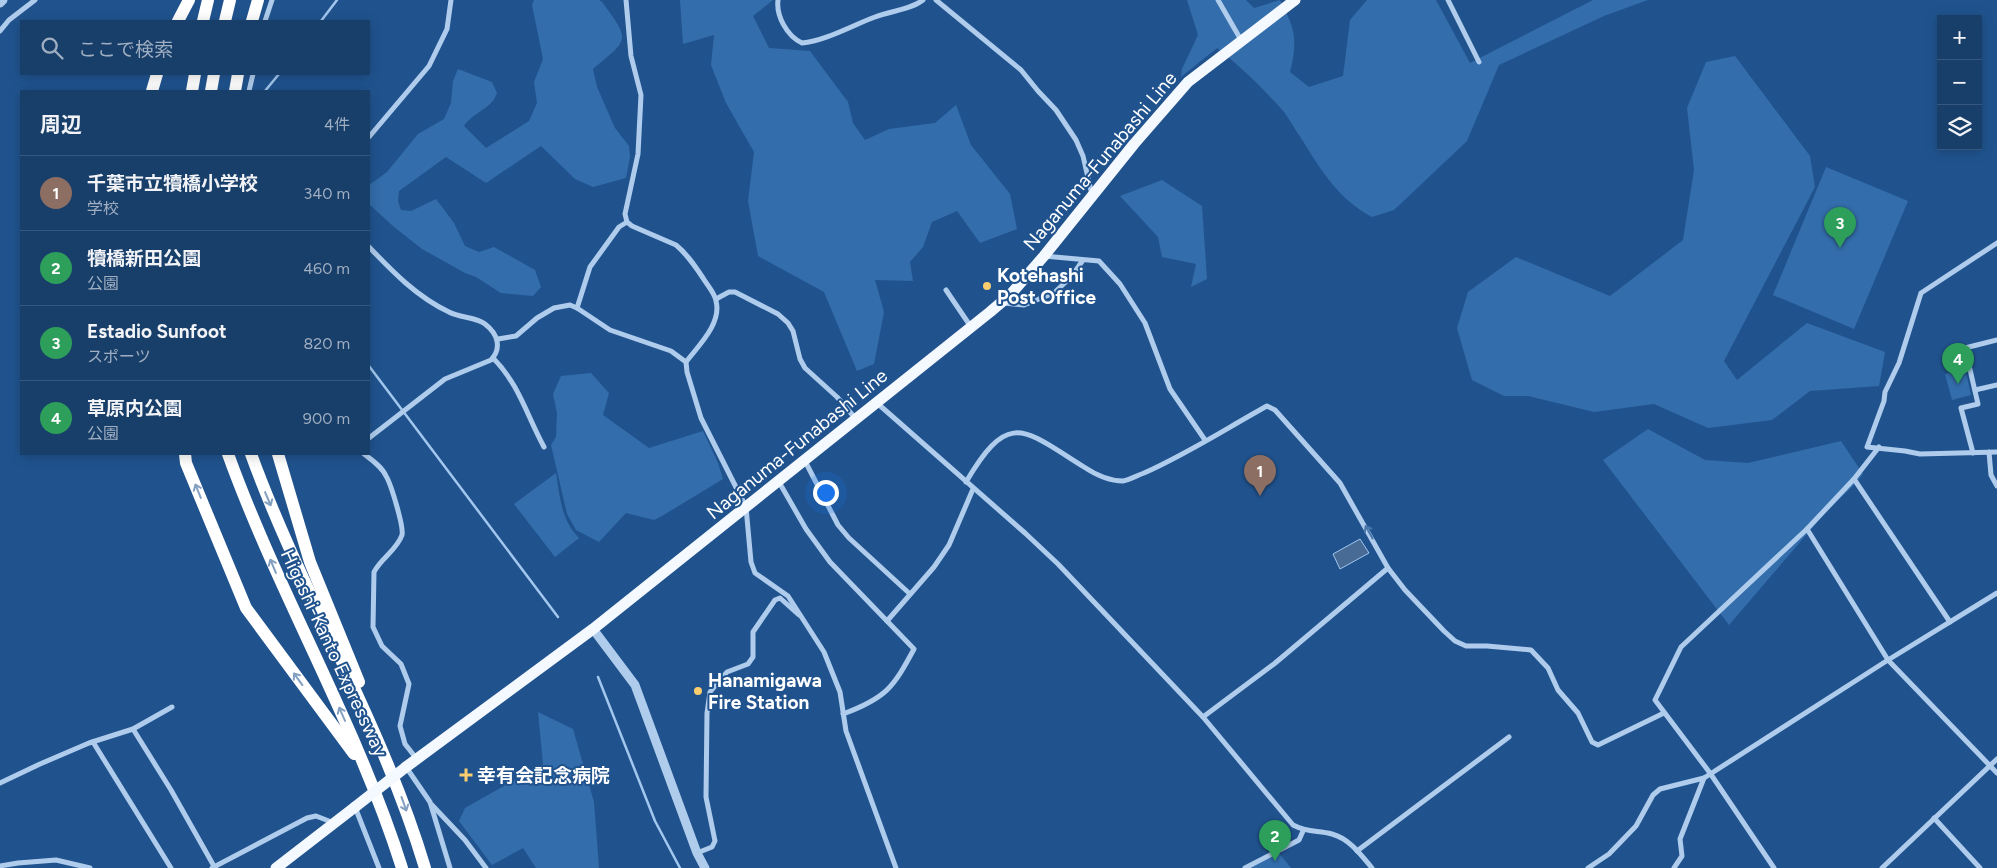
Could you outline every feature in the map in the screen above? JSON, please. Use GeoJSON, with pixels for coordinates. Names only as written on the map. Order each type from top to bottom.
{"type":"FeatureCollection","features":[{"type":"Feature","properties":{"kind":"highway"},"geometry":{"type":"LineString","coordinates":[[179,20],[189,0]]}},
{"type":"Feature","properties":{"kind":"highway"},"geometry":{"type":"LineString","coordinates":[[204,20],[208,0]]}},
{"type":"Feature","properties":{"kind":"highway"},"geometry":{"type":"LineString","coordinates":[[225,20],[230,0]]}},
{"type":"Feature","properties":{"kind":"highway"},"geometry":{"type":"LineString","coordinates":[[252,20],[258,0]]}},
{"type":"Feature","properties":{"kind":"highway"},"geometry":{"type":"LineString","coordinates":[[152,90],[157,75]]}},
{"type":"Feature","properties":{"kind":"highway"},"geometry":{"type":"LineString","coordinates":[[192,90],[194,75]]}},
{"type":"Feature","properties":{"kind":"highway"},"geometry":{"type":"LineString","coordinates":[[211,90],[214,75]]}},
{"type":"Feature","properties":{"kind":"highway"},"geometry":{"type":"LineString","coordinates":[[235,90],[238,75]]}},
{"type":"Feature","properties":{"kind":"highway"},"geometry":{"type":"LineString","coordinates":[[185,455],[190,472],[246,608],[369,774]]}},
{"type":"Feature","properties":{"kind":"highway","name":"Higashi-Kanto Expressway"},"geometry":{"type":"LineString","coordinates":[[228,455],[279,581],[318,659],[369,774],[402,868]]}},
{"type":"Feature","properties":{"kind":"highway","name":"Higashi-Kanto Expressway"},"geometry":{"type":"LineString","coordinates":[[251,455],[299,570],[385,759],[425,868]]}},
{"type":"Feature","properties":{"kind":"highway"},"geometry":{"type":"LineString","coordinates":[[278,455],[310,562],[375,722],[385,759]]}},
{"type":"Feature","properties":{"kind":"main road","name":"Naganuma-Funabashi Line"},"geometry":{"type":"LineString","coordinates":[[276,868],[416,758],[593,628],[1001,303],[1044,256],[1188,82],[1295,0]]}},
{"type":"Feature","properties":{"kind":"street"},"geometry":{"type":"LineString","coordinates":[[0,4],[3,0]]}},
{"type":"Feature","properties":{"kind":"street"},"geometry":{"type":"LineString","coordinates":[[0,31],[9,20],[35,0]]}},
{"type":"Feature","properties":{"kind":"street"},"geometry":{"type":"LineString","coordinates":[[265,20],[272,0]]}},
{"type":"Feature","properties":{"kind":"street"},"geometry":{"type":"LineString","coordinates":[[370,135],[372,130],[429,66],[447,29],[451,0]]}},
{"type":"Feature","properties":{"kind":"street"},"geometry":{"type":"LineString","coordinates":[[626,0],[631,56],[641,95],[638,154],[626,214],[627,222],[681,249],[690,259],[716,300],[717,316],[686,362]]}},
{"type":"Feature","properties":{"kind":"street"},"geometry":{"type":"LineString","coordinates":[[778,0],[777,8],[789,35],[802,43],[835,33],[876,16],[912,6],[923,0]]}},
{"type":"Feature","properties":{"kind":"street"},"geometry":{"type":"LineString","coordinates":[[936,0],[1022,70],[1038,92],[1068,124],[1080,148],[1092,197]]}},
{"type":"Feature","properties":{"kind":"street"},"geometry":{"type":"LineString","coordinates":[[1218,0],[1241,40]]}},
{"type":"Feature","properties":{"kind":"street"},"geometry":{"type":"LineString","coordinates":[[1448,0],[1479,62]]}},
{"type":"Feature","properties":{"kind":"street"},"geometry":{"type":"LineString","coordinates":[[249,90],[252,75]]}},
{"type":"Feature","properties":{"kind":"street"},"geometry":{"type":"LineString","coordinates":[[577,308],[590,267],[619,228],[627,222]]}},
{"type":"Feature","properties":{"kind":"street"},"geometry":{"type":"LineString","coordinates":[[1997,243],[1921,293],[1899,363],[1885,392],[1884,402],[1867,447],[1879,447],[1920,454],[1997,452]]}},
{"type":"Feature","properties":{"kind":"street"},"geometry":{"type":"LineString","coordinates":[[370,248],[400,279],[418,293],[449,312],[485,324],[498,339],[498,347],[493,358],[445,379],[370,437]]}},
{"type":"Feature","properties":{"kind":"street"},"geometry":{"type":"LineString","coordinates":[[1044,256],[1098,261],[1120,284],[1145,323],[1170,389],[1205,440]]}},
{"type":"Feature","properties":{"kind":"street"},"geometry":{"type":"LineString","coordinates":[[1001,303],[1024,305],[1054,293],[1072,276],[1084,260]]}},
{"type":"Feature","properties":{"kind":"street"},"geometry":{"type":"LineString","coordinates":[[946,290],[972,327]]}},
{"type":"Feature","properties":{"kind":"street"},"geometry":{"type":"LineString","coordinates":[[716,300],[729,292],[735,292],[778,314],[793,331],[796,351],[805,368],[838,397],[856,419]]}},
{"type":"Feature","properties":{"kind":"street"},"geometry":{"type":"LineString","coordinates":[[498,339],[516,336],[537,318],[562,305],[577,308],[610,330],[670,351],[686,362],[701,418],[746,507],[751,562],[755,573],[788,596],[824,652],[840,692],[848,739],[896,868]]}},
{"type":"Feature","properties":{"kind":"street"},"geometry":{"type":"LineString","coordinates":[[1973,454],[1961,408],[1978,404],[1965,348],[1997,340]]}},
{"type":"Feature","properties":{"kind":"street"},"geometry":{"type":"LineString","coordinates":[[493,358],[503,368],[520,394],[544,447]]}},
{"type":"Feature","properties":{"kind":"street"},"geometry":{"type":"LineString","coordinates":[[1974,390],[1997,385]]}},
{"type":"Feature","properties":{"kind":"street"},"geometry":{"type":"LineString","coordinates":[[876,403],[1058,564],[1203,718],[1293,825],[1303,831],[1332,834],[1347,841],[1372,868]]}},
{"type":"Feature","properties":{"kind":"street"},"geometry":{"type":"LineString","coordinates":[[966,482],[991,445],[1003,435],[1015,432],[1036,437],[1091,472],[1110,480],[1125,481],[1162,465],[1267,406],[1275,410],[1340,483],[1388,568],[1405,590],[1455,641],[1466,646],[1531,650],[1548,668],[1558,690],[1578,713],[1592,742],[1598,745],[1664,712]]}},
{"type":"Feature","properties":{"kind":"street"},"geometry":{"type":"LineString","coordinates":[[1774,868],[1710,773],[1654,700],[1681,647],[1807,529],[1854,479],[1879,447]]}},
{"type":"Feature","properties":{"kind":"street"},"geometry":{"type":"LineString","coordinates":[[1989,452],[1991,475],[1997,486]]}},
{"type":"Feature","properties":{"kind":"street"},"geometry":{"type":"LineString","coordinates":[[365,455],[386,476],[402,526],[402,534],[395,547],[377,566],[374,572],[373,627],[382,646],[401,664],[409,684],[400,726],[405,744],[416,758]]}},
{"type":"Feature","properties":{"kind":"street"},"geometry":{"type":"LineString","coordinates":[[804,460],[838,525],[849,538],[910,594]]}},
{"type":"Feature","properties":{"kind":"street"},"geometry":{"type":"LineString","coordinates":[[1854,479],[1950,622]]}},
{"type":"Feature","properties":{"kind":"street"},"geometry":{"type":"LineString","coordinates":[[778,481],[806,529],[830,562],[914,649],[898,679],[890,688],[867,704],[843,714]]}},
{"type":"Feature","properties":{"kind":"street"},"geometry":{"type":"LineString","coordinates":[[887,621],[934,568],[948,545],[973,488]]}},
{"type":"Feature","properties":{"kind":"street"},"geometry":{"type":"LineString","coordinates":[[1807,529],[1888,660],[1997,773]]}},
{"type":"Feature","properties":{"kind":"street"},"geometry":{"type":"LineString","coordinates":[[1203,718],[1274,664],[1388,568]]}},
{"type":"Feature","properties":{"kind":"street"},"geometry":{"type":"LineString","coordinates":[[1588,868],[1609,854],[1636,826],[1653,795],[1660,789],[1704,778],[1888,660],[1997,593]]}},
{"type":"Feature","properties":{"kind":"street"},"geometry":{"type":"LineString","coordinates":[[697,852],[712,847],[715,841],[706,797],[706,713],[710,692],[727,672],[748,664],[753,657],[753,632],[775,600],[780,598],[804,620]]}},
{"type":"Feature","properties":{"kind":"street"},"geometry":{"type":"LineString","coordinates":[[593,628],[635,685],[704,868]]}},
{"type":"Feature","properties":{"kind":"street"},"geometry":{"type":"LineString","coordinates":[[0,783],[93,742],[133,729],[172,708]]}},
{"type":"Feature","properties":{"kind":"street"},"geometry":{"type":"LineString","coordinates":[[133,729],[171,790],[214,868],[307,818],[316,816],[334,823]]}},
{"type":"Feature","properties":{"kind":"street"},"geometry":{"type":"LineString","coordinates":[[1357,851],[1509,737]]}},
{"type":"Feature","properties":{"kind":"street"},"geometry":{"type":"LineString","coordinates":[[93,742],[171,868]]}},
{"type":"Feature","properties":{"kind":"street"},"geometry":{"type":"LineString","coordinates":[[1882,868],[1997,759]]}},
{"type":"Feature","properties":{"kind":"street"},"geometry":{"type":"LineString","coordinates":[[406,767],[430,802],[465,840],[486,868]]}},
{"type":"Feature","properties":{"kind":"street"},"geometry":{"type":"LineString","coordinates":[[1674,868],[1682,856],[1680,839],[1704,778]]}},
{"type":"Feature","properties":{"kind":"street"},"geometry":{"type":"LineString","coordinates":[[430,802],[450,868]]}},
{"type":"Feature","properties":{"kind":"street"},"geometry":{"type":"LineString","coordinates":[[355,807],[379,868]]}},
{"type":"Feature","properties":{"kind":"street"},"geometry":{"type":"LineString","coordinates":[[1934,818],[1980,868]]}},
{"type":"Feature","properties":{"kind":"street"},"geometry":{"type":"LineString","coordinates":[[1245,868],[1299,840],[1303,831]]}},
{"type":"Feature","properties":{"kind":"street"},"geometry":{"type":"LineString","coordinates":[[0,866],[56,860],[90,868]]}},
{"type":"Feature","properties":{"kind":"shaded area"},"geometry":{"type":"Polygon","coordinates":[[[534,0],[599,0],[618,25],[622,39],[619,45],[593,69],[597,87],[615,128],[629,146],[630,157],[626,178],[593,187],[575,179],[541,146],[486,183],[446,157],[399,191],[398,201],[401,210],[411,211],[436,199],[454,223],[465,246],[479,252],[494,247],[535,270],[541,287],[533,296],[501,293],[476,277],[465,273],[422,249],[370,205],[370,184],[387,172],[418,134],[444,119],[451,103],[453,81],[458,69],[492,82],[497,93],[487,107],[472,117],[464,126],[486,148],[529,121],[537,103],[534,82],[543,59],[532,5],[534,0]]]}},
{"type":"Feature","properties":{"kind":"shaded area"},"geometry":{"type":"Polygon","coordinates":[[[680,0],[773,0],[753,16],[769,48],[810,51],[848,102],[853,123],[865,140],[889,129],[935,123],[956,105],[971,145],[1010,194],[1017,229],[980,243],[957,211],[932,222],[923,247],[910,262],[913,281],[875,280],[884,312],[874,364],[857,371],[824,292],[758,256],[748,201],[754,152],[726,103],[711,65],[714,35],[683,44],[680,0]]]}},
{"type":"Feature","properties":{"kind":"shaded area"},"geometry":{"type":"Polygon","coordinates":[[[1187,0],[1246,0],[1254,8],[1280,0],[1294,34],[1294,51],[1290,72],[1309,87],[1343,76],[1350,20],[1367,0],[1436,0],[1470,63],[1593,0],[1648,0],[1604,16],[1499,65],[1467,141],[1394,210],[1372,217],[1349,202],[1340,193],[1323,172],[1284,112],[1252,78],[1217,48],[1181,77],[1182,69],[1198,35],[1187,0]]]}},
{"type":"Feature","properties":{"kind":"shaded area"},"geometry":{"type":"Polygon","coordinates":[[[1735,56],[1810,156],[1815,187],[1724,361],[1737,380],[1807,323],[1885,352],[1879,386],[1810,391],[1772,420],[1708,428],[1654,404],[1594,412],[1528,396],[1504,396],[1472,380],[1457,328],[1468,292],[1516,257],[1610,296],[1683,240],[1694,170],[1687,108],[1706,62],[1735,56]]]}},
{"type":"Feature","properties":{"kind":"shaded area"},"geometry":{"type":"Polygon","coordinates":[[[1826,167],[1908,201],[1854,329],[1773,295],[1826,167]]]}},
{"type":"Feature","properties":{"kind":"shaded area"},"geometry":{"type":"Polygon","coordinates":[[[1162,180],[1202,206],[1207,279],[1191,287],[1196,264],[1162,257],[1158,237],[1120,196],[1162,180]]]}},
{"type":"Feature","properties":{"kind":"shaded area"},"geometry":{"type":"Polygon","coordinates":[[[1965,369],[1971,395],[1952,400],[1945,374],[1965,369]]]}},
{"type":"Feature","properties":{"kind":"shaded area"},"geometry":{"type":"Polygon","coordinates":[[[591,373],[609,393],[603,415],[649,448],[703,431],[718,463],[723,479],[654,520],[626,513],[599,542],[576,530],[567,514],[551,445],[556,437],[557,413],[553,394],[561,376],[591,373]]]}},
{"type":"Feature","properties":{"kind":"shaded area"},"geometry":{"type":"Polygon","coordinates":[[[1648,429],[1705,460],[1748,463],[1841,441],[1863,474],[1825,513],[1729,625],[1603,460],[1648,429]]]}},
{"type":"Feature","properties":{"kind":"shaded area"},"geometry":{"type":"Polygon","coordinates":[[[556,473],[565,516],[568,524],[579,538],[555,557],[514,504],[556,473]]]}},
{"type":"Feature","properties":{"kind":"shaded area"},"geometry":{"type":"Polygon","coordinates":[[[1360,539],[1369,553],[1340,569],[1333,554],[1360,539]]]}},
{"type":"Feature","properties":{"kind":"shaded area"},"geometry":{"type":"Polygon","coordinates":[[[538,712],[573,729],[594,802],[599,868],[536,868],[523,848],[492,865],[459,821],[465,808],[543,764],[538,712]]]}},
{"type":"Feature","properties":{"kind":"shaded area"},"geometry":{"type":"Polygon","coordinates":[[[1279,853],[1291,868],[1250,868],[1279,853]]]}},
{"type":"Feature","properties":{"kind":"waterway"},"geometry":{"type":"LineString","coordinates":[[322,20],[337,0]]}},
{"type":"Feature","properties":{"kind":"waterway"},"geometry":{"type":"LineString","coordinates":[[266,90],[278,75]]}},
{"type":"Feature","properties":{"kind":"waterway"},"geometry":{"type":"LineString","coordinates":[[370,367],[558,617]]}},
{"type":"Feature","properties":{"kind":"waterway"},"geometry":{"type":"LineString","coordinates":[[598,677],[655,821],[680,868]]}},
{"type":"Feature","properties":{"kind":"place","name":"Estadio Sunfoot"},"geometry":{"type":"Point","coordinates":[1840,248]}},
{"type":"Feature","properties":{"kind":"place","name":"Kotehashi Post Office"},"geometry":{"type":"Point","coordinates":[987,286]}},
{"type":"Feature","properties":{"kind":"place","name":"草原内公園"},"geometry":{"type":"Point","coordinates":[1958,384]}},
{"type":"Feature","properties":{"kind":"place","name":"千葉市立犢橋小学校"},"geometry":{"type":"Point","coordinates":[1260,496]}},
{"type":"Feature","properties":{"kind":"place","name":"Hanamigawa Fire Station"},"geometry":{"type":"Point","coordinates":[698,691]}},
{"type":"Feature","properties":{"kind":"place","name":"幸有会記念病院"},"geometry":{"type":"Point","coordinates":[466,775]}},
{"type":"Feature","properties":{"kind":"place","name":"犢橋新田公園"},"geometry":{"type":"Point","coordinates":[1275,861]}}]}
